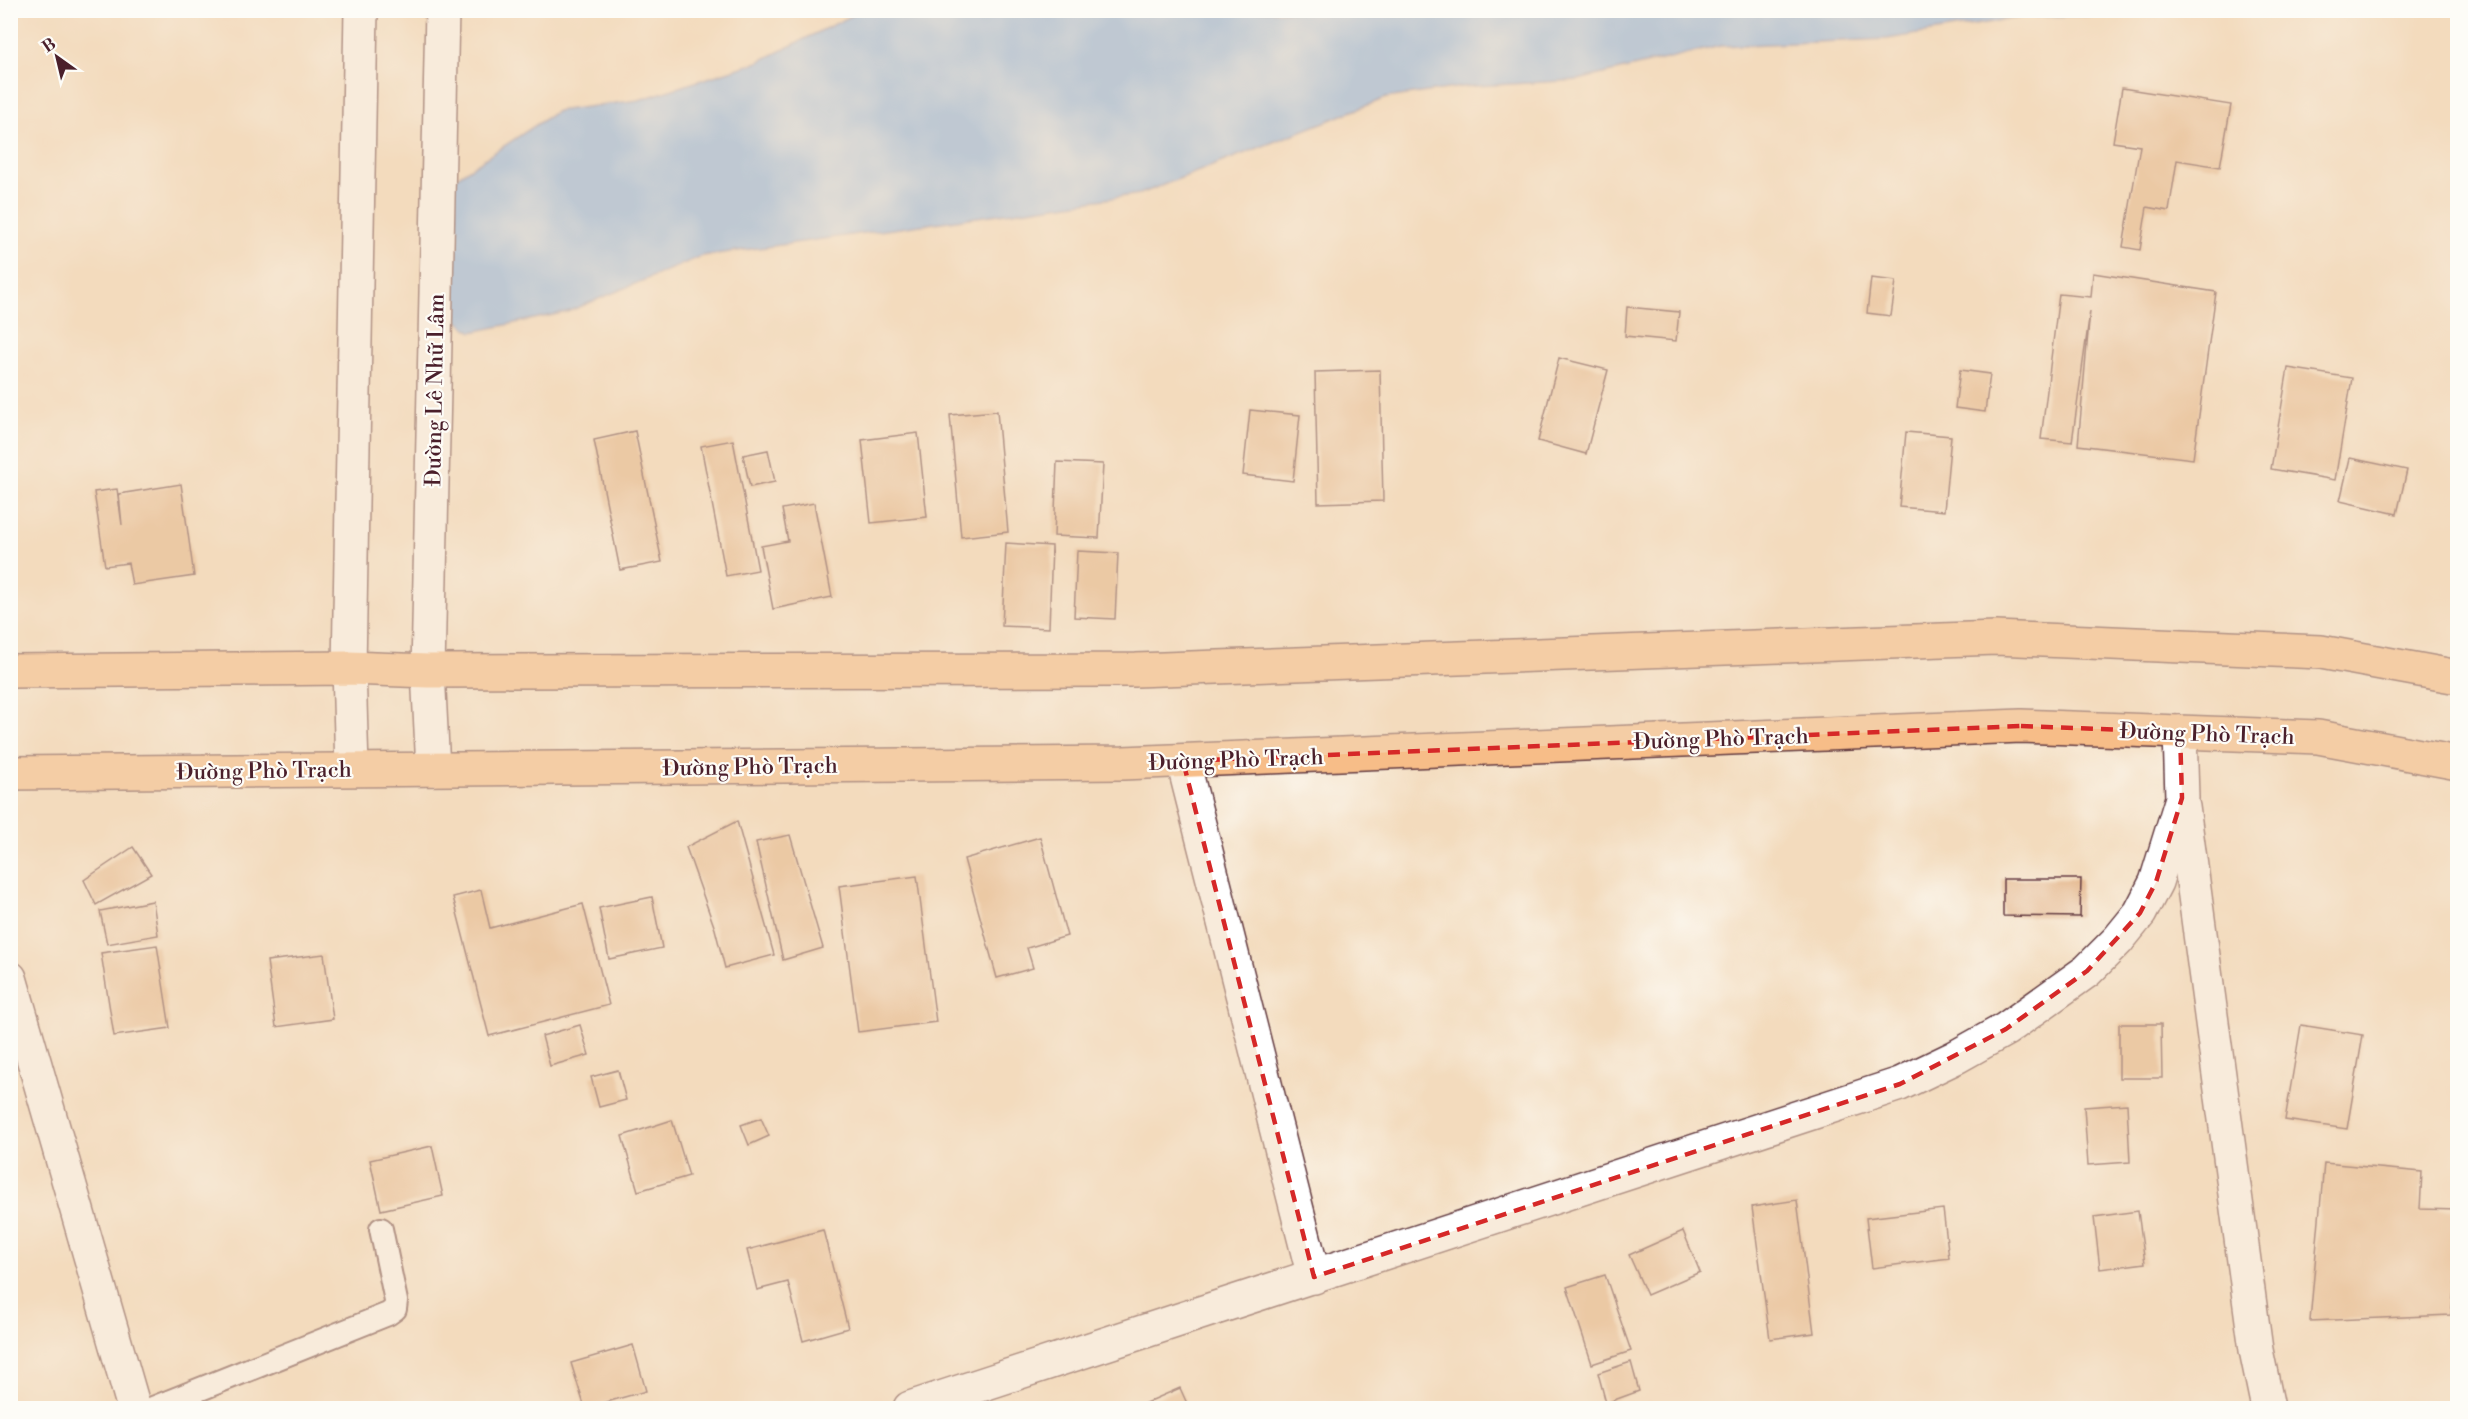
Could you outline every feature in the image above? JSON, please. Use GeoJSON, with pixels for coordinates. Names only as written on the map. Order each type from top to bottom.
{"type":"FeatureCollection","features":[{"type":"Feature","properties":{"kind":"highway"},"geometry":{"type":"LineString","coordinates":[[10,671],[350,668],[428,671],[1136,670],[1996,638],[2321,652],[2457,677]]}},
{"type":"Feature","properties":{"kind":"highway","name":"Đường Phò Trạch"},"geometry":{"type":"LineString","coordinates":[[10,773],[1183,761],[2021,726],[2318,737],[2457,763]]}},
{"type":"Feature","properties":{"kind":"street"},"geometry":{"type":"LineString","coordinates":[[352,769],[350,668],[361,10]]}},
{"type":"Feature","properties":{"kind":"street","name":"Đường Lê Nhữ Lâm"},"geometry":{"type":"LineString","coordinates":[[433,770],[428,671],[442,10]]}},
{"type":"Feature","properties":{"kind":"street"},"geometry":{"type":"LineString","coordinates":[[2180,732],[2182,798],[2256,1350],[2268,1408]]}},
{"type":"Feature","properties":{"kind":"street"},"geometry":{"type":"LineString","coordinates":[[1183,761],[1314,1277]]}},
{"type":"Feature","properties":{"kind":"street"},"geometry":{"type":"LineString","coordinates":[[910,1408],[1900,1084],[1956,1057],[2006,1029],[2087,971],[2118,940],[2140,913],[2156,882],[2182,798]]}},
{"type":"Feature","properties":{"kind":"street"},"geometry":{"type":"LineString","coordinates":[[10,978],[134,1408]]}},
{"type":"Feature","properties":{"kind":"lane"},"geometry":{"type":"LineString","coordinates":[[153,1408],[388,1314],[395,1308],[396,1301],[381,1229]]}},
{"type":"Feature","properties":{"kind":"highlighted area"},"geometry":{"type":"Polygon","coordinates":[[[2021,726],[2180,732],[2182,798],[2156,882],[2140,913],[2087,971],[2006,1029],[1900,1084],[1314,1277],[1183,761],[2021,726]]]}},
{"type":"Feature","properties":{"kind":"water"},"geometry":{"type":"Polygon","coordinates":[[[861,11],[2185,11],[2165,14],[2023,17],[1887,39],[1720,46],[1578,80],[1461,87],[1386,98],[1140,194],[702,256],[567,312],[472,332],[447,313],[448,183],[557,111],[639,100],[758,62],[861,11]]]}},
{"type":"Feature","properties":{"kind":"building"},"geometry":{"type":"Polygon","coordinates":[[[2122,88],[2231,105],[2220,167],[2177,160],[2169,211],[2147,207],[2140,250],[2123,247],[2140,146],[2113,142],[2122,88]]]}},
{"type":"Feature","properties":{"kind":"building"},"geometry":{"type":"Polygon","coordinates":[[[2093,273],[2216,292],[2193,459],[2078,445],[2090,311],[2072,442],[2041,439],[2059,294],[2091,297],[2093,273]]]}},
{"type":"Feature","properties":{"kind":"building"},"geometry":{"type":"Polygon","coordinates":[[[1871,278],[1896,281],[1891,316],[1867,313],[1871,278]]]}},
{"type":"Feature","properties":{"kind":"building"},"geometry":{"type":"Polygon","coordinates":[[[1627,307],[1679,312],[1676,341],[1625,336],[1627,307]]]}},
{"type":"Feature","properties":{"kind":"building"},"geometry":{"type":"Polygon","coordinates":[[[1559,358],[1608,370],[1586,454],[1538,441],[1559,358]]]}},
{"type":"Feature","properties":{"kind":"building"},"geometry":{"type":"Polygon","coordinates":[[[2288,368],[2352,378],[2335,480],[2271,469],[2288,368]]]}},
{"type":"Feature","properties":{"kind":"building"},"geometry":{"type":"Polygon","coordinates":[[[1380,370],[1383,501],[1318,503],[1315,372],[1380,370]]]}},
{"type":"Feature","properties":{"kind":"building"},"geometry":{"type":"Polygon","coordinates":[[[1960,370],[1990,374],[1985,412],[1955,408],[1960,370]]]}},
{"type":"Feature","properties":{"kind":"building"},"geometry":{"type":"Polygon","coordinates":[[[1250,410],[1300,415],[1293,481],[1243,475],[1250,410]]]}},
{"type":"Feature","properties":{"kind":"building"},"geometry":{"type":"Polygon","coordinates":[[[997,411],[1008,532],[961,537],[950,415],[997,411]]]}},
{"type":"Feature","properties":{"kind":"building"},"geometry":{"type":"Polygon","coordinates":[[[635,431],[662,562],[620,570],[594,440],[635,431]]]}},
{"type":"Feature","properties":{"kind":"building"},"geometry":{"type":"Polygon","coordinates":[[[1906,432],[1951,436],[1944,511],[1899,507],[1906,432]]]}},
{"type":"Feature","properties":{"kind":"building"},"geometry":{"type":"Polygon","coordinates":[[[918,433],[927,517],[871,523],[862,440],[918,433]]]}},
{"type":"Feature","properties":{"kind":"building"},"geometry":{"type":"Polygon","coordinates":[[[733,440],[758,570],[726,576],[701,446],[733,440]]]}},
{"type":"Feature","properties":{"kind":"building"},"geometry":{"type":"Polygon","coordinates":[[[768,450],[775,482],[750,487],[743,455],[768,450]]]}},
{"type":"Feature","properties":{"kind":"building"},"geometry":{"type":"Polygon","coordinates":[[[2350,458],[2407,470],[2397,514],[2340,501],[2350,458]]]}},
{"type":"Feature","properties":{"kind":"building"},"geometry":{"type":"Polygon","coordinates":[[[1057,462],[1103,464],[1099,538],[1054,536],[1057,462]]]}},
{"type":"Feature","properties":{"kind":"building"},"geometry":{"type":"Polygon","coordinates":[[[181,484],[194,576],[132,585],[128,563],[105,566],[94,492],[117,489],[122,525],[119,494],[181,484]]]}},
{"type":"Feature","properties":{"kind":"building"},"geometry":{"type":"Polygon","coordinates":[[[814,503],[832,597],[773,609],[761,546],[788,541],[782,509],[814,503]]]}},
{"type":"Feature","properties":{"kind":"building"},"geometry":{"type":"Polygon","coordinates":[[[1006,543],[1052,546],[1049,628],[1002,626],[1006,543]]]}},
{"type":"Feature","properties":{"kind":"building"},"geometry":{"type":"Polygon","coordinates":[[[1077,551],[1118,553],[1115,619],[1074,617],[1077,551]]]}},
{"type":"Feature","properties":{"kind":"building"},"geometry":{"type":"Polygon","coordinates":[[[737,821],[774,955],[725,968],[715,929],[686,847],[737,821]]]}},
{"type":"Feature","properties":{"kind":"building"},"geometry":{"type":"Polygon","coordinates":[[[790,835],[823,948],[783,960],[756,842],[790,835]]]}},
{"type":"Feature","properties":{"kind":"building"},"geometry":{"type":"Polygon","coordinates":[[[1040,837],[1067,936],[1027,948],[1033,968],[997,978],[964,859],[1040,837]]]}},
{"type":"Feature","properties":{"kind":"building"},"geometry":{"type":"Polygon","coordinates":[[[133,847],[151,874],[96,905],[84,880],[133,847]]]}},
{"type":"Feature","properties":{"kind":"building"},"geometry":{"type":"Polygon","coordinates":[[[917,876],[936,1022],[858,1032],[839,886],[917,876]]]}},
{"type":"Feature","properties":{"kind":"building"},"geometry":{"type":"Polygon","coordinates":[[[2003,879],[2081,879],[2080,917],[2003,916],[2003,879]]]}},
{"type":"Feature","properties":{"kind":"building"},"geometry":{"type":"Polygon","coordinates":[[[481,890],[490,928],[583,904],[609,1005],[489,1036],[453,897],[481,890]]]}},
{"type":"Feature","properties":{"kind":"building"},"geometry":{"type":"Polygon","coordinates":[[[652,897],[662,948],[609,959],[599,908],[652,897]]]}},
{"type":"Feature","properties":{"kind":"building"},"geometry":{"type":"Polygon","coordinates":[[[153,901],[158,935],[107,944],[100,911],[153,901]]]}},
{"type":"Feature","properties":{"kind":"building"},"geometry":{"type":"Polygon","coordinates":[[[157,945],[170,1028],[114,1036],[101,953],[157,945]]]}},
{"type":"Feature","properties":{"kind":"building"},"geometry":{"type":"Polygon","coordinates":[[[324,954],[333,1019],[276,1027],[267,961],[324,954]]]}},
{"type":"Feature","properties":{"kind":"building"},"geometry":{"type":"Polygon","coordinates":[[[2119,1024],[2161,1024],[2162,1078],[2119,1078],[2119,1024]]]}},
{"type":"Feature","properties":{"kind":"building"},"geometry":{"type":"Polygon","coordinates":[[[580,1025],[589,1055],[550,1066],[542,1036],[580,1025]]]}},
{"type":"Feature","properties":{"kind":"building"},"geometry":{"type":"Polygon","coordinates":[[[2301,1025],[2363,1035],[2347,1129],[2285,1120],[2301,1025]]]}},
{"type":"Feature","properties":{"kind":"building"},"geometry":{"type":"Polygon","coordinates":[[[618,1070],[626,1100],[599,1107],[591,1077],[618,1070]]]}},
{"type":"Feature","properties":{"kind":"building"},"geometry":{"type":"Polygon","coordinates":[[[2127,1104],[2130,1162],[2088,1165],[2084,1107],[2127,1104]]]}},
{"type":"Feature","properties":{"kind":"building"},"geometry":{"type":"Polygon","coordinates":[[[761,1118],[769,1136],[749,1145],[741,1125],[761,1118]]]}},
{"type":"Feature","properties":{"kind":"building"},"geometry":{"type":"Polygon","coordinates":[[[672,1120],[689,1176],[638,1191],[622,1136],[672,1120]]]}},
{"type":"Feature","properties":{"kind":"building"},"geometry":{"type":"Polygon","coordinates":[[[432,1146],[443,1196],[381,1210],[370,1160],[432,1146]]]}},
{"type":"Feature","properties":{"kind":"building"},"geometry":{"type":"Polygon","coordinates":[[[2324,1163],[2422,1172],[2420,1209],[2458,1210],[2458,1255],[2451,1315],[2310,1321],[2324,1163]]]}},
{"type":"Feature","properties":{"kind":"building"},"geometry":{"type":"Polygon","coordinates":[[[1797,1200],[1814,1333],[1770,1339],[1752,1207],[1797,1200]]]}},
{"type":"Feature","properties":{"kind":"building"},"geometry":{"type":"Polygon","coordinates":[[[1943,1209],[1949,1258],[1872,1268],[1866,1218],[1943,1209]]]}},
{"type":"Feature","properties":{"kind":"building"},"geometry":{"type":"Polygon","coordinates":[[[2138,1211],[2145,1263],[2100,1269],[2094,1217],[2138,1211]]]}},
{"type":"Feature","properties":{"kind":"building"},"geometry":{"type":"Polygon","coordinates":[[[823,1230],[848,1328],[803,1341],[788,1282],[757,1290],[747,1250],[823,1230]]]}},
{"type":"Feature","properties":{"kind":"building"},"geometry":{"type":"Polygon","coordinates":[[[1683,1231],[1700,1272],[1647,1295],[1629,1255],[1683,1231]]]}},
{"type":"Feature","properties":{"kind":"building"},"geometry":{"type":"Polygon","coordinates":[[[1605,1275],[1631,1351],[1592,1364],[1567,1287],[1605,1275]]]}},
{"type":"Feature","properties":{"kind":"building"},"geometry":{"type":"Polygon","coordinates":[[[633,1345],[646,1391],[585,1408],[571,1363],[633,1345]]]}},
{"type":"Feature","properties":{"kind":"building"},"geometry":{"type":"Polygon","coordinates":[[[1631,1362],[1639,1391],[1606,1403],[1598,1373],[1631,1362]]]}},
{"type":"Feature","properties":{"kind":"building"},"geometry":{"type":"Polygon","coordinates":[[[1180,1388],[1189,1408],[1134,1408],[1180,1388]]]}}]}
